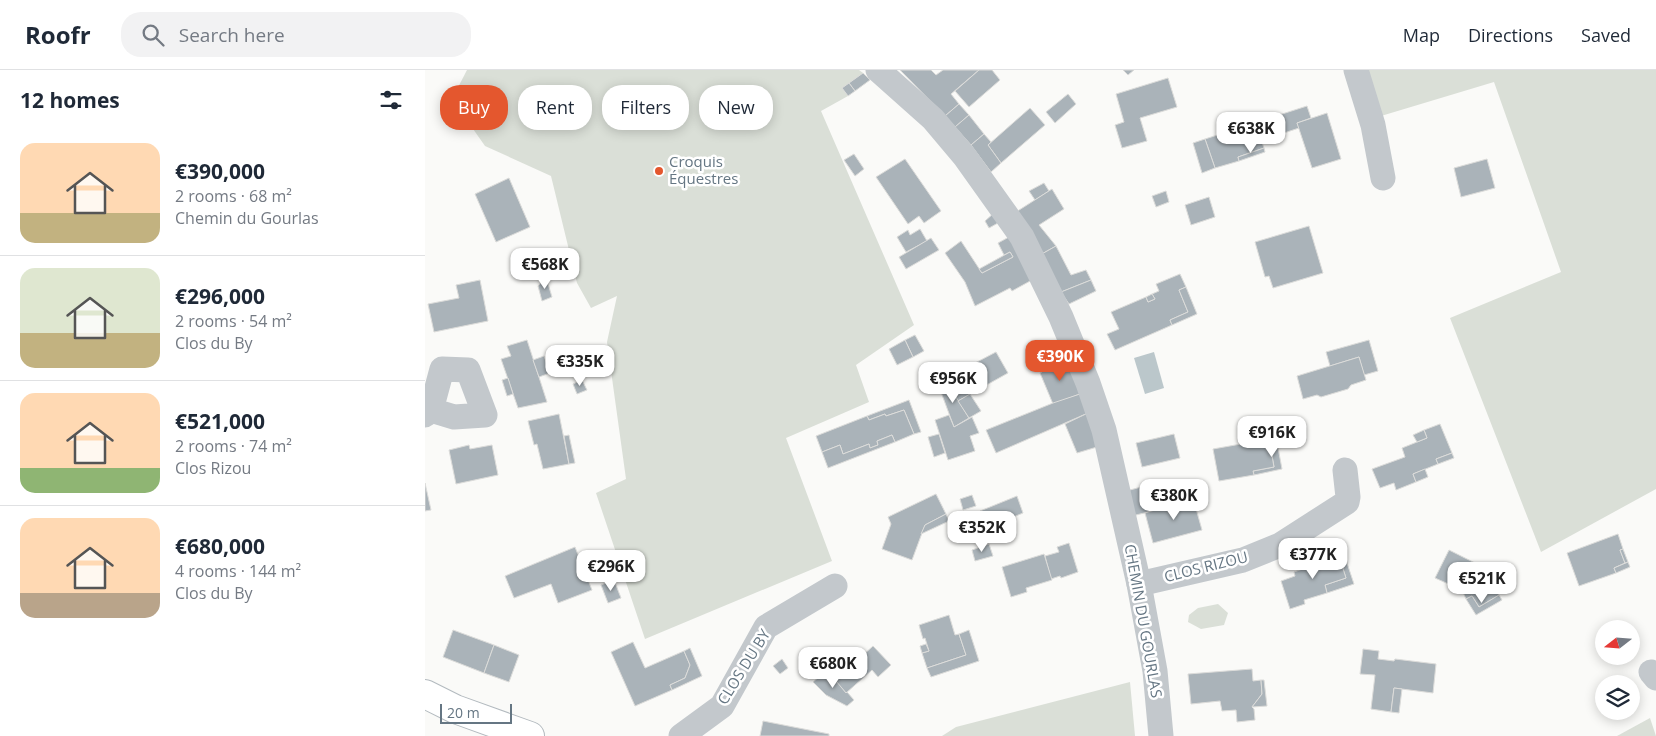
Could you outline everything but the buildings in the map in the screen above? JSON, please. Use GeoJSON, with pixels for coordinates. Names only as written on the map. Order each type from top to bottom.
{"type":"FeatureCollection","features":[{"type":"Feature","properties":{"kind":"street","name":"CHEMIN DU GOURLAS"},"geometry":{"type":"LineString","coordinates":[[878,70],[933,118],[965,157],[1022,237],[1061,317],[1088,383],[1104,430],[1139,584],[1155,671],[1161,736]]}},
{"type":"Feature","properties":{"kind":"street"},"geometry":{"type":"LineString","coordinates":[[1356,70],[1373,125],[1383,178]]}},
{"type":"Feature","properties":{"kind":"street","name":"CLOS RIZOU"},"geometry":{"type":"LineString","coordinates":[[1139,584],[1243,560],[1280,545],[1347,502],[1345,470]]}},
{"type":"Feature","properties":{"kind":"street","name":"CLOS DU BY"},"geometry":{"type":"LineString","coordinates":[[681,736],[722,706],[766,626],[835,586]]}},
{"type":"Feature","properties":{"kind":"street"},"geometry":{"type":"LineString","coordinates":[[425,694],[455,709],[530,736]]}},
{"type":"Feature","properties":{"kind":"shaded area"},"geometry":{"type":"Polygon","coordinates":[[[467,70],[859,70],[863,73],[842,88],[848,96],[821,111],[914,325],[856,365],[869,402],[786,438],[832,561],[645,639],[596,493],[626,479],[607,342],[617,296],[591,308],[577,283],[551,176],[485,146],[474,130],[508,130],[508,85],[459,85],[467,70]]]}},
{"type":"Feature","properties":{"kind":"shaded area"},"geometry":{"type":"Polygon","coordinates":[[[1367,70],[1656,70],[1656,489],[1541,552],[1450,318],[1561,272],[1494,82],[1381,116],[1367,70]]]}},
{"type":"Feature","properties":{"kind":"shaded area"},"geometry":{"type":"Polygon","coordinates":[[[1154,352],[1164,388],[1145,394],[1134,358],[1154,352]]]}},
{"type":"Feature","properties":{"kind":"shaded area"},"geometry":{"type":"Polygon","coordinates":[[[1218,604],[1228,613],[1224,625],[1201,629],[1188,622],[1189,615],[1198,608],[1218,604]]]}},
{"type":"Feature","properties":{"kind":"shaded area"},"geometry":{"type":"Polygon","coordinates":[[[1130,682],[1135,736],[942,736],[956,727],[1130,682]]]}},
{"type":"Feature","properties":{"kind":"shaded area"},"geometry":{"type":"Polygon","coordinates":[[[1650,718],[1656,736],[1617,736],[1650,718]]]}},
{"type":"Feature","properties":{"kind":"place","name":"Croquis Équestres"},"geometry":{"type":"Point","coordinates":[659,171]}}]}
